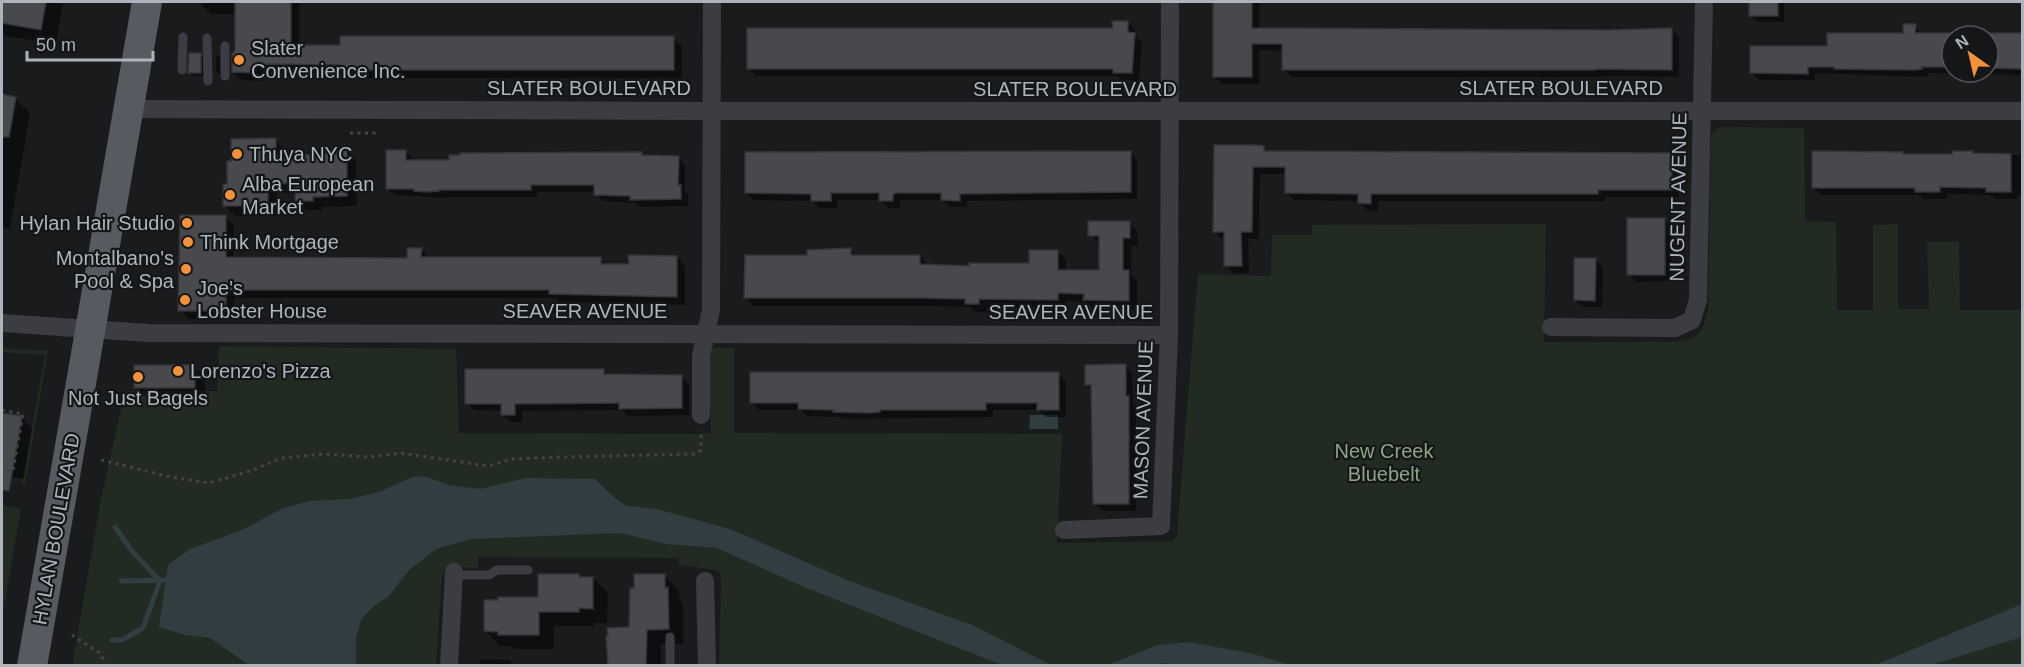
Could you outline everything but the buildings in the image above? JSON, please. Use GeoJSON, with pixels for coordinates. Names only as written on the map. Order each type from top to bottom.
{"type":"FeatureCollection","features":[{"type":"Feature","properties":{"kind":"main road","name":"HYLAN BOULEVARD"},"geometry":{"type":"LineString","coordinates":[[34,655],[147,2]]}},
{"type":"Feature","properties":{"kind":"street"},"geometry":{"type":"LineString","coordinates":[[701,415],[701,356],[711,310],[712,2]]}},
{"type":"Feature","properties":{"kind":"street","name":"MASON AVENUE"},"geometry":{"type":"LineString","coordinates":[[1064,530],[1161,526],[1169,335],[1170,2]]}},
{"type":"Feature","properties":{"kind":"street","name":"NUGENT AVENUE"},"geometry":{"type":"LineString","coordinates":[[1551,327],[1675,328],[1692,320],[1698,300],[1704,2]]}},
{"type":"Feature","properties":{"kind":"street","name":"SLATER BOULEVARD"},"geometry":{"type":"LineString","coordinates":[[128,109],[2022,111]]}},
{"type":"Feature","properties":{"kind":"street","name":"SEAVER AVENUE"},"geometry":{"type":"LineString","coordinates":[[2,323],[148,333],[1169,335]]}},
{"type":"Feature","properties":{"kind":"street"},"geometry":{"type":"LineString","coordinates":[[449,666],[453,573]]}},
{"type":"Feature","properties":{"kind":"street"},"geometry":{"type":"LineString","coordinates":[[705,581],[707,666]]}},
{"type":"Feature","properties":{"kind":"lane"},"geometry":{"type":"LineString","coordinates":[[182,70],[183,37]]}},
{"type":"Feature","properties":{"kind":"lane"},"geometry":{"type":"LineString","coordinates":[[207,38],[208,81]]}},
{"type":"Feature","properties":{"kind":"lane"},"geometry":{"type":"LineString","coordinates":[[225,46],[225,76]]}},
{"type":"Feature","properties":{"kind":"lane"},"geometry":{"type":"LineString","coordinates":[[453,573],[489,575],[497,570],[528,570]]}},
{"type":"Feature","properties":{"kind":"lane"},"geometry":{"type":"LineString","coordinates":[[670,637],[670,666]]}},
{"type":"Feature","properties":{"kind":"path"},"geometry":{"type":"LineString","coordinates":[[350,133],[380,133]]}},
{"type":"Feature","properties":{"kind":"path"},"geometry":{"type":"LineString","coordinates":[[2,410],[23,414],[13,471],[2,468]]}},
{"type":"Feature","properties":{"kind":"path"},"geometry":{"type":"LineString","coordinates":[[101,460],[171,477],[209,483],[250,471],[282,458],[324,454],[369,456],[401,453],[488,466],[513,459],[695,454],[701,450],[701,415]]}},
{"type":"Feature","properties":{"kind":"path"},"geometry":{"type":"LineString","coordinates":[[72,635],[101,654],[105,666]]}},
{"type":"Feature","properties":{"kind":"green space","name":"New Creek Bluebelt"},"geometry":{"type":"Polygon","coordinates":[[[1720,127],[1804,128],[1805,221],[1836,222],[1837,310],[1873,310],[1873,225],[1898,224],[1898,309],[1929,309],[1927,242],[1959,242],[1960,310],[2022,310],[2022,665],[719,665],[721,581],[720,573],[716,570],[679,565],[678,558],[478,557],[478,568],[447,567],[442,576],[436,665],[72,666],[101,499],[125,391],[217,391],[219,346],[456,349],[459,433],[688,434],[711,433],[709,352],[713,348],[734,348],[734,433],[1062,434],[1057,543],[1173,541],[1177,534],[1198,274],[1271,276],[1272,235],[1312,235],[1312,225],[1546,224],[1544,342],[1677,342],[1691,339],[1702,329],[1708,311],[1711,138],[1712,133],[1720,127]]]}},
{"type":"Feature","properties":{"kind":"green space"},"geometry":{"type":"Polygon","coordinates":[[[2,348],[48,351],[25,484],[22,483],[45,355],[2,352],[2,348]]]}},
{"type":"Feature","properties":{"kind":"green space"},"geometry":{"type":"Polygon","coordinates":[[[2,505],[21,509],[2,618],[2,505]]]}},
{"type":"Feature","properties":{"kind":"shaded area"},"geometry":{"type":"Polygon","coordinates":[[[1030,415],[1058,415],[1058,429],[1029,429],[1030,415]]]}},
{"type":"Feature","properties":{"kind":"shaded area"},"geometry":{"type":"Polygon","coordinates":[[[415,476],[427,477],[449,485],[480,489],[526,478],[595,479],[627,506],[657,509],[730,529],[847,580],[972,625],[1051,665],[1002,665],[804,587],[717,548],[666,544],[620,533],[471,539],[436,549],[408,571],[389,596],[362,618],[356,637],[356,665],[249,665],[210,638],[186,635],[159,627],[168,565],[188,550],[244,529],[281,509],[309,501],[350,499],[379,492],[415,476]]]}},
{"type":"Feature","properties":{"kind":"shaded area"},"geometry":{"type":"Polygon","coordinates":[[[2022,604],[2022,637],[1931,665],[1875,665],[2022,604]]]}},
{"type":"Feature","properties":{"kind":"shaded area"},"geometry":{"type":"Polygon","coordinates":[[[1188,642],[1250,653],[1290,665],[1188,666],[1162,663],[1157,666],[1108,665],[1158,645],[1188,642]]]}},
{"type":"Feature","properties":{"kind":"waterway"},"geometry":{"type":"LineString","coordinates":[[112,640],[122,640],[143,628],[160,581],[132,551],[115,527]]}},
{"type":"Feature","properties":{"kind":"waterway"},"geometry":{"type":"LineString","coordinates":[[121,581],[172,580]]}},
{"type":"Feature","properties":{"kind":"place","name":"Slater Convenience Inc."},"geometry":{"type":"Point","coordinates":[239,60]}},
{"type":"Feature","properties":{"kind":"place","name":"Thuya NYC"},"geometry":{"type":"Point","coordinates":[237,154]}},
{"type":"Feature","properties":{"kind":"place","name":"Alba European Market"},"geometry":{"type":"Point","coordinates":[230,195]}},
{"type":"Feature","properties":{"kind":"place","name":"Hylan Hair Studio"},"geometry":{"type":"Point","coordinates":[187,223]}},
{"type":"Feature","properties":{"kind":"place","name":"Think Mortgage"},"geometry":{"type":"Point","coordinates":[188,242]}},
{"type":"Feature","properties":{"kind":"place","name":"Montalbano's Pool & Spa"},"geometry":{"type":"Point","coordinates":[186,269]}},
{"type":"Feature","properties":{"kind":"place","name":"Joe's Lobster House"},"geometry":{"type":"Point","coordinates":[185,300]}},
{"type":"Feature","properties":{"kind":"place","name":"Lorenzo's Pizza"},"geometry":{"type":"Point","coordinates":[178,371]}},
{"type":"Feature","properties":{"kind":"place","name":"Not Just Bagels"},"geometry":{"type":"Point","coordinates":[138,377]}}]}
